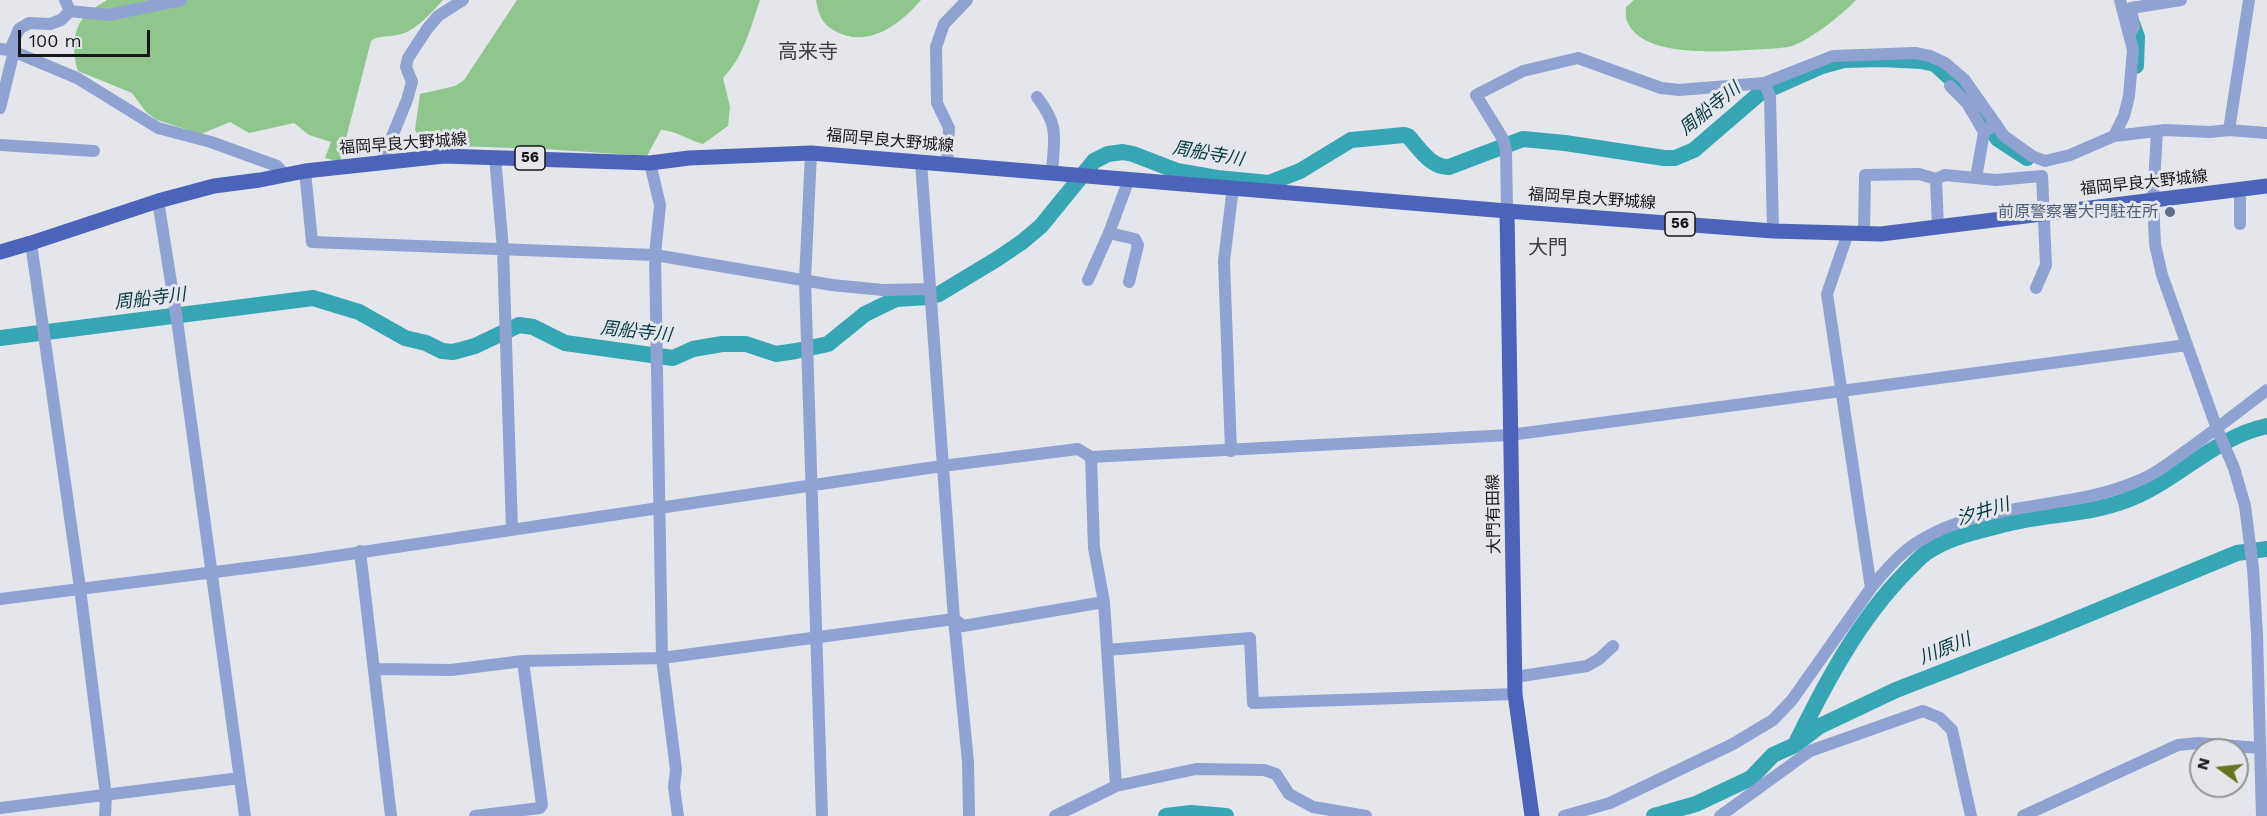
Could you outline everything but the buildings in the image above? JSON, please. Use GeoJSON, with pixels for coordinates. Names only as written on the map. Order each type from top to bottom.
{"type":"FeatureCollection","features":[{"type":"Feature","properties":{"kind":"main road","name":"福岡早良大野城線"},"geometry":{"type":"LineString","coordinates":[[0,252],[158,201],[214,186],[305,171],[444,156],[650,163],[689,158],[811,153],[1507,211],[1773,231],[1864,233],[1892,233],[2045,212],[2267,186]]}},
{"type":"Feature","properties":{"kind":"main road","name":"大門有田線"},"geometry":{"type":"LineString","coordinates":[[1507,211],[1515,694],[1532,816]]}},
{"type":"Feature","properties":{"kind":"street"},"geometry":{"type":"LineString","coordinates":[[0,108],[8,50],[19,30],[29,23],[50,24],[61,20],[68,5],[108,15],[181,0]]}},
{"type":"Feature","properties":{"kind":"street"},"geometry":{"type":"LineString","coordinates":[[382,161],[412,82],[406,67],[408,58],[438,16],[463,0]]}},
{"type":"Feature","properties":{"kind":"street"},"geometry":{"type":"LineString","coordinates":[[947,164],[949,128],[937,103],[936,47],[944,24],[968,0]]}},
{"type":"Feature","properties":{"kind":"street"},"geometry":{"type":"LineString","coordinates":[[2118,135],[2129,96],[2133,50],[2120,0]]}},
{"type":"Feature","properties":{"kind":"street"},"geometry":{"type":"LineString","coordinates":[[2129,34],[2134,27],[2131,8],[2181,0]]}},
{"type":"Feature","properties":{"kind":"street"},"geometry":{"type":"LineString","coordinates":[[2229,130],[2249,0]]}},
{"type":"Feature","properties":{"kind":"street"},"geometry":{"type":"LineString","coordinates":[[8,50],[77,78],[158,128],[211,142],[276,166],[284,174]]}},
{"type":"Feature","properties":{"kind":"street"},"geometry":{"type":"LineString","coordinates":[[1507,211],[1505,145],[1476,95],[1522,71],[1578,58],[1661,88],[1679,90],[1764,83],[1833,56],[1915,53],[1930,56],[1946,63],[1964,79],[1990,128],[1976,178]]}},
{"type":"Feature","properties":{"kind":"street"},"geometry":{"type":"LineString","coordinates":[[1764,83],[1770,96],[1773,231]]}},
{"type":"Feature","properties":{"kind":"street"},"geometry":{"type":"LineString","coordinates":[[1950,86],[1990,128],[2032,156],[2045,161],[2070,155],[2118,135],[2157,131],[2229,130],[2267,133]]}},
{"type":"Feature","properties":{"kind":"street"},"geometry":{"type":"LineString","coordinates":[[1037,97],[1050,114],[1055,132],[1052,173]]}},
{"type":"Feature","properties":{"kind":"street"},"geometry":{"type":"LineString","coordinates":[[2157,131],[2155,244],[2162,275],[2234,468],[2247,517],[2262,634],[2259,748],[2262,816]]}},
{"type":"Feature","properties":{"kind":"street"},"geometry":{"type":"LineString","coordinates":[[0,145],[94,151]]}},
{"type":"Feature","properties":{"kind":"street"},"geometry":{"type":"LineString","coordinates":[[811,153],[805,280],[822,816]]}},
{"type":"Feature","properties":{"kind":"street"},"geometry":{"type":"LineString","coordinates":[[495,157],[503,249],[512,530]]}},
{"type":"Feature","properties":{"kind":"street"},"geometry":{"type":"LineString","coordinates":[[921,162],[942,466],[968,762],[969,816]]}},
{"type":"Feature","properties":{"kind":"street"},"geometry":{"type":"LineString","coordinates":[[650,163],[660,206],[655,255],[662,658],[676,770],[674,787],[678,816]]}},
{"type":"Feature","properties":{"kind":"street"},"geometry":{"type":"LineString","coordinates":[[305,171],[312,242],[655,255],[832,285],[931,295]]}},
{"type":"Feature","properties":{"kind":"street"},"geometry":{"type":"LineString","coordinates":[[1864,233],[1865,175],[1919,174],[1936,178],[1945,175],[1996,180],[2042,176],[2046,265],[2036,288]]}},
{"type":"Feature","properties":{"kind":"street"},"geometry":{"type":"LineString","coordinates":[[1936,178],[1938,227]]}},
{"type":"Feature","properties":{"kind":"street"},"geometry":{"type":"LineString","coordinates":[[1088,280],[1129,179]]}},
{"type":"Feature","properties":{"kind":"street"},"geometry":{"type":"LineString","coordinates":[[1231,451],[1224,261],[1233,187]]}},
{"type":"Feature","properties":{"kind":"street"},"geometry":{"type":"LineString","coordinates":[[2240,189],[2240,224]]}},
{"type":"Feature","properties":{"kind":"street"},"geometry":{"type":"LineString","coordinates":[[158,201],[176,315],[245,816]]}},
{"type":"Feature","properties":{"kind":"street"},"geometry":{"type":"LineString","coordinates":[[1848,232],[1827,294],[1871,588]]}},
{"type":"Feature","properties":{"kind":"street"},"geometry":{"type":"LineString","coordinates":[[1109,233],[1135,239],[1138,245],[1129,282]]}},
{"type":"Feature","properties":{"kind":"street"},"geometry":{"type":"LineString","coordinates":[[31,243],[80,588],[106,796],[105,816]]}},
{"type":"Feature","properties":{"kind":"street"},"geometry":{"type":"LineString","coordinates":[[0,599],[302,561],[942,466],[1078,449],[1091,457],[1231,451],[1360,441],[1510,435],[2187,345]]}},
{"type":"Feature","properties":{"kind":"street"},"geometry":{"type":"LineString","coordinates":[[1564,816],[1610,803],[1732,744],[1773,720],[1792,700],[1871,588],[1914,544],[1960,522],[2005,510],[2053,503],[2117,489],[2152,474],[2220,434],[2267,390]]}},
{"type":"Feature","properties":{"kind":"street"},"geometry":{"type":"LineString","coordinates":[[1091,457],[1094,548],[1104,602],[1116,786]]}},
{"type":"Feature","properties":{"kind":"street"},"geometry":{"type":"LineString","coordinates":[[360,551],[391,816]]}},
{"type":"Feature","properties":{"kind":"street"},"geometry":{"type":"LineString","coordinates":[[374,669],[451,670],[523,661],[662,658],[954,619],[963,626],[1104,602]]}},
{"type":"Feature","properties":{"kind":"street"},"geometry":{"type":"LineString","coordinates":[[1107,650],[1250,638],[1253,703],[1515,694]]}},
{"type":"Feature","properties":{"kind":"street"},"geometry":{"type":"LineString","coordinates":[[1515,677],[1587,666],[1613,646]]}},
{"type":"Feature","properties":{"kind":"street"},"geometry":{"type":"LineString","coordinates":[[475,816],[542,806],[523,661]]}},
{"type":"Feature","properties":{"kind":"street"},"geometry":{"type":"LineString","coordinates":[[1720,816],[1810,751],[1923,711],[1940,718],[1952,730],[1971,816]]}},
{"type":"Feature","properties":{"kind":"street"},"geometry":{"type":"LineString","coordinates":[[2023,816],[2178,745],[2198,743],[2259,748]]}},
{"type":"Feature","properties":{"kind":"street"},"geometry":{"type":"LineString","coordinates":[[1055,816],[1116,786],[1196,769],[1264,770],[1276,774],[1289,794],[1313,807],[1366,816]]}},
{"type":"Feature","properties":{"kind":"street"},"geometry":{"type":"LineString","coordinates":[[0,808],[240,778]]}},
{"type":"Feature","properties":{"kind":"green space"},"geometry":{"type":"Polygon","coordinates":[[[107,0],[443,0],[411,30],[371,41],[340,162],[325,158],[331,142],[309,135],[294,123],[249,133],[230,122],[201,134],[157,120],[146,112],[132,93],[78,71],[74,49],[78,26],[87,13],[107,0]]]}},
{"type":"Feature","properties":{"kind":"green space"},"geometry":{"type":"Polygon","coordinates":[[[517,0],[760,0],[741,52],[723,78],[730,107],[728,126],[703,144],[661,130],[647,156],[545,149],[424,145],[415,130],[420,94],[455,86],[464,80],[517,0]]]}},
{"type":"Feature","properties":{"kind":"green space"},"geometry":{"type":"Polygon","coordinates":[[[816,0],[921,0],[893,26],[871,36],[859,37],[847,36],[827,25],[819,14],[816,0]]]}},
{"type":"Feature","properties":{"kind":"green space"},"geometry":{"type":"Polygon","coordinates":[[[1634,0],[1856,0],[1824,27],[1805,40],[1788,47],[1699,51],[1662,47],[1635,33],[1626,19],[1626,7],[1634,0]]]}},
{"type":"Feature","properties":{"kind":"waterway","name":"周船寺川"},"geometry":{"type":"LineString","coordinates":[[2129,15],[2137,37],[2136,66]]}},
{"type":"Feature","properties":{"kind":"waterway","name":"周船寺川"},"geometry":{"type":"LineString","coordinates":[[0,338],[313,298],[359,312],[405,338],[426,343],[442,351],[453,352],[475,346],[519,325],[533,327],[565,343],[673,358],[693,349],[722,344],[746,344],[776,354],[796,351],[828,344],[865,314],[896,299],[939,294],[997,259],[1041,226],[1094,161],[1108,154],[1123,152],[1177,171],[1269,183],[1300,171],[1351,140],[1404,135],[1408,136],[1431,161],[1449,167],[1523,139],[1675,158],[1694,150],[1759,94],[1822,66],[1844,60],[1882,59],[1935,64],[1969,95],[1998,139],[2027,158]]}},
{"type":"Feature","properties":{"kind":"waterway","name":"汐井川"},"geometry":{"type":"LineString","coordinates":[[1797,741],[1832,674],[1858,631],[1888,591],[1928,551],[1949,540],[1987,529],[2097,509],[2127,500],[2145,492],[2230,440],[2267,426]]}},
{"type":"Feature","properties":{"kind":"waterway","name":"川原川"},"geometry":{"type":"LineString","coordinates":[[1654,816],[1696,804],[1751,778],[1773,755],[1795,745],[1820,726],[1896,690],[2048,631],[2237,553],[2267,549]]}},
{"type":"Feature","properties":{"kind":"waterway","name":"川原川"},"geometry":{"type":"LineString","coordinates":[[1166,816],[1191,813],[1226,816]]}},
{"type":"Feature","properties":{"kind":"place","name":"前原警察署大門駐在所"},"geometry":{"type":"Point","coordinates":[2170,212]}},
{"type":"Feature","properties":{"kind":"district","name":"高来寺"},"geometry":{"type":"Point","coordinates":[808,52]}},
{"type":"Feature","properties":{"kind":"district","name":"大門"},"geometry":{"type":"Point","coordinates":[1548,248]}}]}
